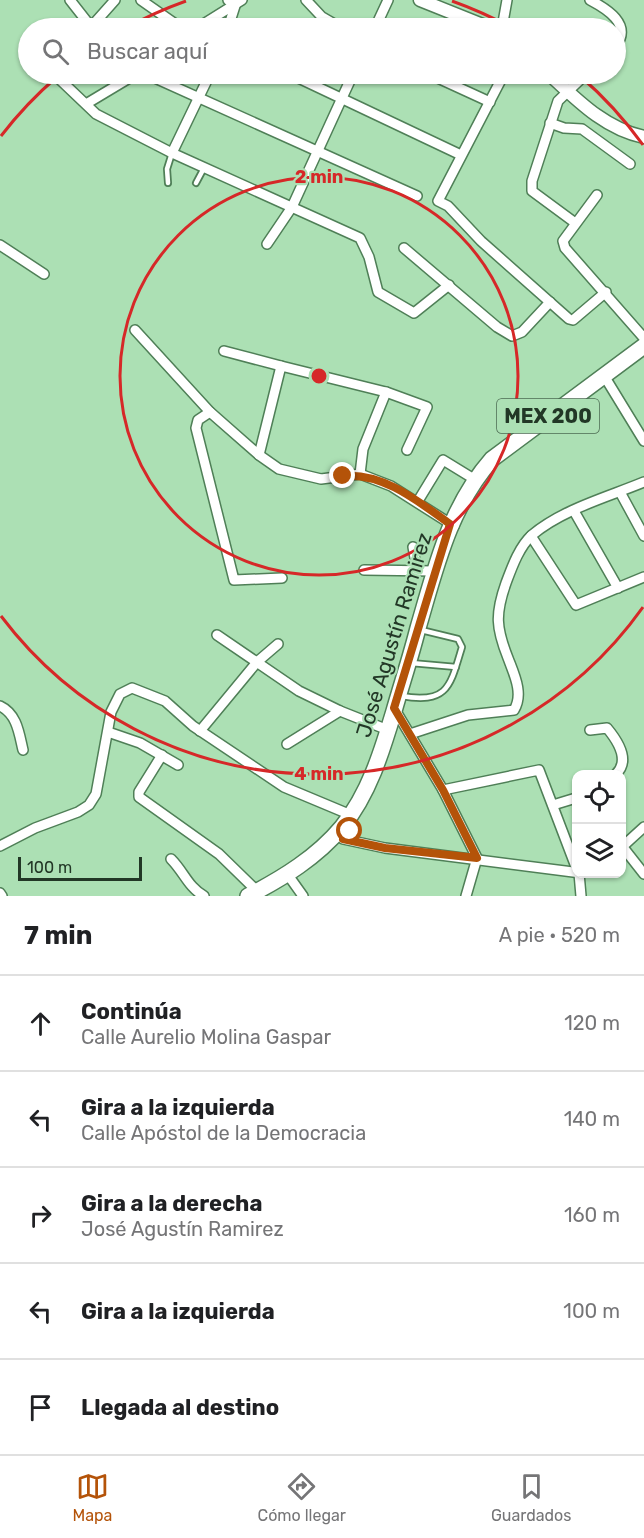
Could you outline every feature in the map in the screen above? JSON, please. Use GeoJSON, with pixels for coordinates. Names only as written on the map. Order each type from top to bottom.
{"type":"FeatureCollection","features":[{"type":"Feature","properties":{"kind":"main road","name":"José Agustín Ramirez"},"geometry":{"type":"LineString","coordinates":[[258,895],[317,863],[343,839],[362,813],[380,777],[453,525],[470,496],[497,465],[644,346]]}},
{"type":"Feature","properties":{"kind":"main road","name":"José Agustín Ramirez"},"geometry":{"type":"LineString","coordinates":[[422,630],[434,571],[474,479],[492,459],[606,378],[644,354]]}},
{"type":"Feature","properties":{"kind":"main road","name":"José Agustín Ramirez"},"geometry":{"type":"LineString","coordinates":[[290,878],[351,815],[374,771],[388,730],[400,705]]}},
{"type":"Feature","properties":{"kind":"street"},"geometry":{"type":"LineString","coordinates":[[70,0],[84,18]]}},
{"type":"Feature","properties":{"kind":"street"},"geometry":{"type":"LineString","coordinates":[[100,18],[115,0]]}},
{"type":"Feature","properties":{"kind":"street"},"geometry":{"type":"LineString","coordinates":[[141,0],[167,18]]}},
{"type":"Feature","properties":{"kind":"street"},"geometry":{"type":"LineString","coordinates":[[306,0],[325,18]]}},
{"type":"Feature","properties":{"kind":"street"},"geometry":{"type":"LineString","coordinates":[[380,18],[388,0]]}},
{"type":"Feature","properties":{"kind":"street"},"geometry":{"type":"LineString","coordinates":[[420,0],[465,18]]}},
{"type":"Feature","properties":{"kind":"street"},"geometry":{"type":"LineString","coordinates":[[504,18],[507,0]]}},
{"type":"Feature","properties":{"kind":"street"},"geometry":{"type":"LineString","coordinates":[[590,0],[612,12],[616,18]]}},
{"type":"Feature","properties":{"kind":"street"},"geometry":{"type":"LineString","coordinates":[[215,18],[235,2]]}},
{"type":"Feature","properties":{"kind":"street"},"geometry":{"type":"LineString","coordinates":[[231,18],[235,2]]}},
{"type":"Feature","properties":{"kind":"street"},"geometry":{"type":"LineString","coordinates":[[65,84],[96,114],[172,153],[360,238],[369,257],[378,292],[414,314],[448,285]]}},
{"type":"Feature","properties":{"kind":"street"},"geometry":{"type":"LineString","coordinates":[[86,104],[119,84]]}},
{"type":"Feature","properties":{"kind":"street"},"geometry":{"type":"LineString","coordinates":[[168,84],[316,153],[417,196]]}},
{"type":"Feature","properties":{"kind":"street"},"geometry":{"type":"LineString","coordinates":[[172,153],[206,84]]}},
{"type":"Feature","properties":{"kind":"street"},"geometry":{"type":"LineString","coordinates":[[312,84],[461,155]]}},
{"type":"Feature","properties":{"kind":"street"},"geometry":{"type":"LineString","coordinates":[[267,244],[292,207],[348,84]]}},
{"type":"Feature","properties":{"kind":"street"},"geometry":{"type":"LineString","coordinates":[[451,84],[490,102]]}},
{"type":"Feature","properties":{"kind":"street"},"geometry":{"type":"LineString","coordinates":[[499,84],[438,201],[448,206],[481,241],[573,320],[606,292]]}},
{"type":"Feature","properties":{"kind":"street"},"geometry":{"type":"LineString","coordinates":[[560,84],[600,118],[630,134],[644,137]]}},
{"type":"Feature","properties":{"kind":"street"},"geometry":{"type":"LineString","coordinates":[[574,84],[558,101],[532,181],[532,190],[574,222]]}},
{"type":"Feature","properties":{"kind":"street"},"geometry":{"type":"LineString","coordinates":[[550,123],[564,128],[582,129],[630,164]]}},
{"type":"Feature","properties":{"kind":"street"},"geometry":{"type":"LineString","coordinates":[[597,195],[574,222],[563,241],[564,248],[606,292],[644,338]]}},
{"type":"Feature","properties":{"kind":"street"},"geometry":{"type":"LineString","coordinates":[[0,246],[44,274]]}},
{"type":"Feature","properties":{"kind":"street"},"geometry":{"type":"LineString","coordinates":[[404,248],[496,327],[512,336],[522,332],[550,302]]}},
{"type":"Feature","properties":{"kind":"street"},"geometry":{"type":"LineString","coordinates":[[135,330],[210,412],[259,455],[279,469],[321,478],[360,474],[391,486],[453,525]]}},
{"type":"Feature","properties":{"kind":"street"},"geometry":{"type":"LineString","coordinates":[[224,351],[386,392],[427,407],[407,450]]}},
{"type":"Feature","properties":{"kind":"street"},"geometry":{"type":"LineString","coordinates":[[259,455],[281,366]]}},
{"type":"Feature","properties":{"kind":"street"},"geometry":{"type":"LineString","coordinates":[[606,378],[644,441]]}},
{"type":"Feature","properties":{"kind":"street"},"geometry":{"type":"LineString","coordinates":[[360,474],[363,449],[386,392]]}},
{"type":"Feature","properties":{"kind":"street"},"geometry":{"type":"LineString","coordinates":[[210,412],[198,420],[195,428],[234,580],[282,578]]}},
{"type":"Feature","properties":{"kind":"street"},"geometry":{"type":"LineString","coordinates":[[418,501],[443,459],[474,479]]}},
{"type":"Feature","properties":{"kind":"street"},"geometry":{"type":"LineString","coordinates":[[410,734],[468,716],[514,710],[518,704],[517,680],[497,628],[500,601],[514,563],[531,536],[574,511],[644,482]]}},
{"type":"Feature","properties":{"kind":"street"},"geometry":{"type":"LineString","coordinates":[[620,492],[644,536]]}},
{"type":"Feature","properties":{"kind":"street"},"geometry":{"type":"LineString","coordinates":[[574,511],[618,588]]}},
{"type":"Feature","properties":{"kind":"street"},"geometry":{"type":"LineString","coordinates":[[531,536],[576,605],[644,577]]}},
{"type":"Feature","properties":{"kind":"street"},"geometry":{"type":"LineString","coordinates":[[413,547],[417,569]]}},
{"type":"Feature","properties":{"kind":"street"},"geometry":{"type":"LineString","coordinates":[[364,570],[434,571]]}},
{"type":"Feature","properties":{"kind":"street"},"geometry":{"type":"LineString","coordinates":[[217,635],[299,691],[340,711],[388,730]]}},
{"type":"Feature","properties":{"kind":"street"},"geometry":{"type":"LineString","coordinates":[[200,731],[256,662],[278,644]]}},
{"type":"Feature","properties":{"kind":"street"},"geometry":{"type":"LineString","coordinates":[[0,846],[34,828],[89,805],[96,794],[111,712],[120,694],[132,688],[165,700],[200,731],[284,788],[351,815]]}},
{"type":"Feature","properties":{"kind":"street"},"geometry":{"type":"LineString","coordinates":[[400,705],[410,734],[443,790],[477,858],[466,896]]}},
{"type":"Feature","properties":{"kind":"street"},"geometry":{"type":"LineString","coordinates":[[0,706],[9,710],[16,723],[23,750]]}},
{"type":"Feature","properties":{"kind":"street"},"geometry":{"type":"LineString","coordinates":[[287,744],[340,711]]}},
{"type":"Feature","properties":{"kind":"street"},"geometry":{"type":"LineString","coordinates":[[590,730],[607,728],[615,738],[623,756],[620,770]]}},
{"type":"Feature","properties":{"kind":"street"},"geometry":{"type":"LineString","coordinates":[[108,732],[140,742],[178,765]]}},
{"type":"Feature","properties":{"kind":"street"},"geometry":{"type":"LineString","coordinates":[[162,755],[139,792],[139,797],[219,854],[258,895]]}},
{"type":"Feature","properties":{"kind":"street"},"geometry":{"type":"LineString","coordinates":[[443,790],[539,770],[572,854]]}},
{"type":"Feature","properties":{"kind":"street"},"geometry":{"type":"LineString","coordinates":[[553,805],[572,799]]}},
{"type":"Feature","properties":{"kind":"street"},"geometry":{"type":"LineString","coordinates":[[626,843],[644,827]]}},
{"type":"Feature","properties":{"kind":"street"},"geometry":{"type":"LineString","coordinates":[[343,839],[395,850],[572,871]]}},
{"type":"Feature","properties":{"kind":"street"},"geometry":{"type":"LineString","coordinates":[[626,851],[644,874]]}},
{"type":"Feature","properties":{"kind":"street"},"geometry":{"type":"LineString","coordinates":[[171,860],[181,869],[193,890],[204,896]]}},
{"type":"Feature","properties":{"kind":"street"},"geometry":{"type":"LineString","coordinates":[[290,878],[303,896]]}},
{"type":"Feature","properties":{"kind":"street"},"geometry":{"type":"LineString","coordinates":[[580,878],[581,896]]}},
{"type":"Feature","properties":{"kind":"lane"},"geometry":{"type":"LineString","coordinates":[[168,183],[167,169],[172,153]]}},
{"type":"Feature","properties":{"kind":"lane"},"geometry":{"type":"LineString","coordinates":[[196,183],[205,166]]}},
{"type":"Feature","properties":{"kind":"lane"},"geometry":{"type":"LineString","coordinates":[[400,705],[422,700],[445,690],[456,667],[461,642],[422,630]]}},
{"type":"Feature","properties":{"kind":"lane"},"geometry":{"type":"LineString","coordinates":[[413,662],[456,667]]}},
{"type":"Feature","properties":{"kind":"route"},"geometry":{"type":"LineString","coordinates":[[343,476],[360,474],[391,486],[418,501],[450,524],[394,708],[461,821],[477,858],[385,848],[343,839],[350,831]]}}]}
